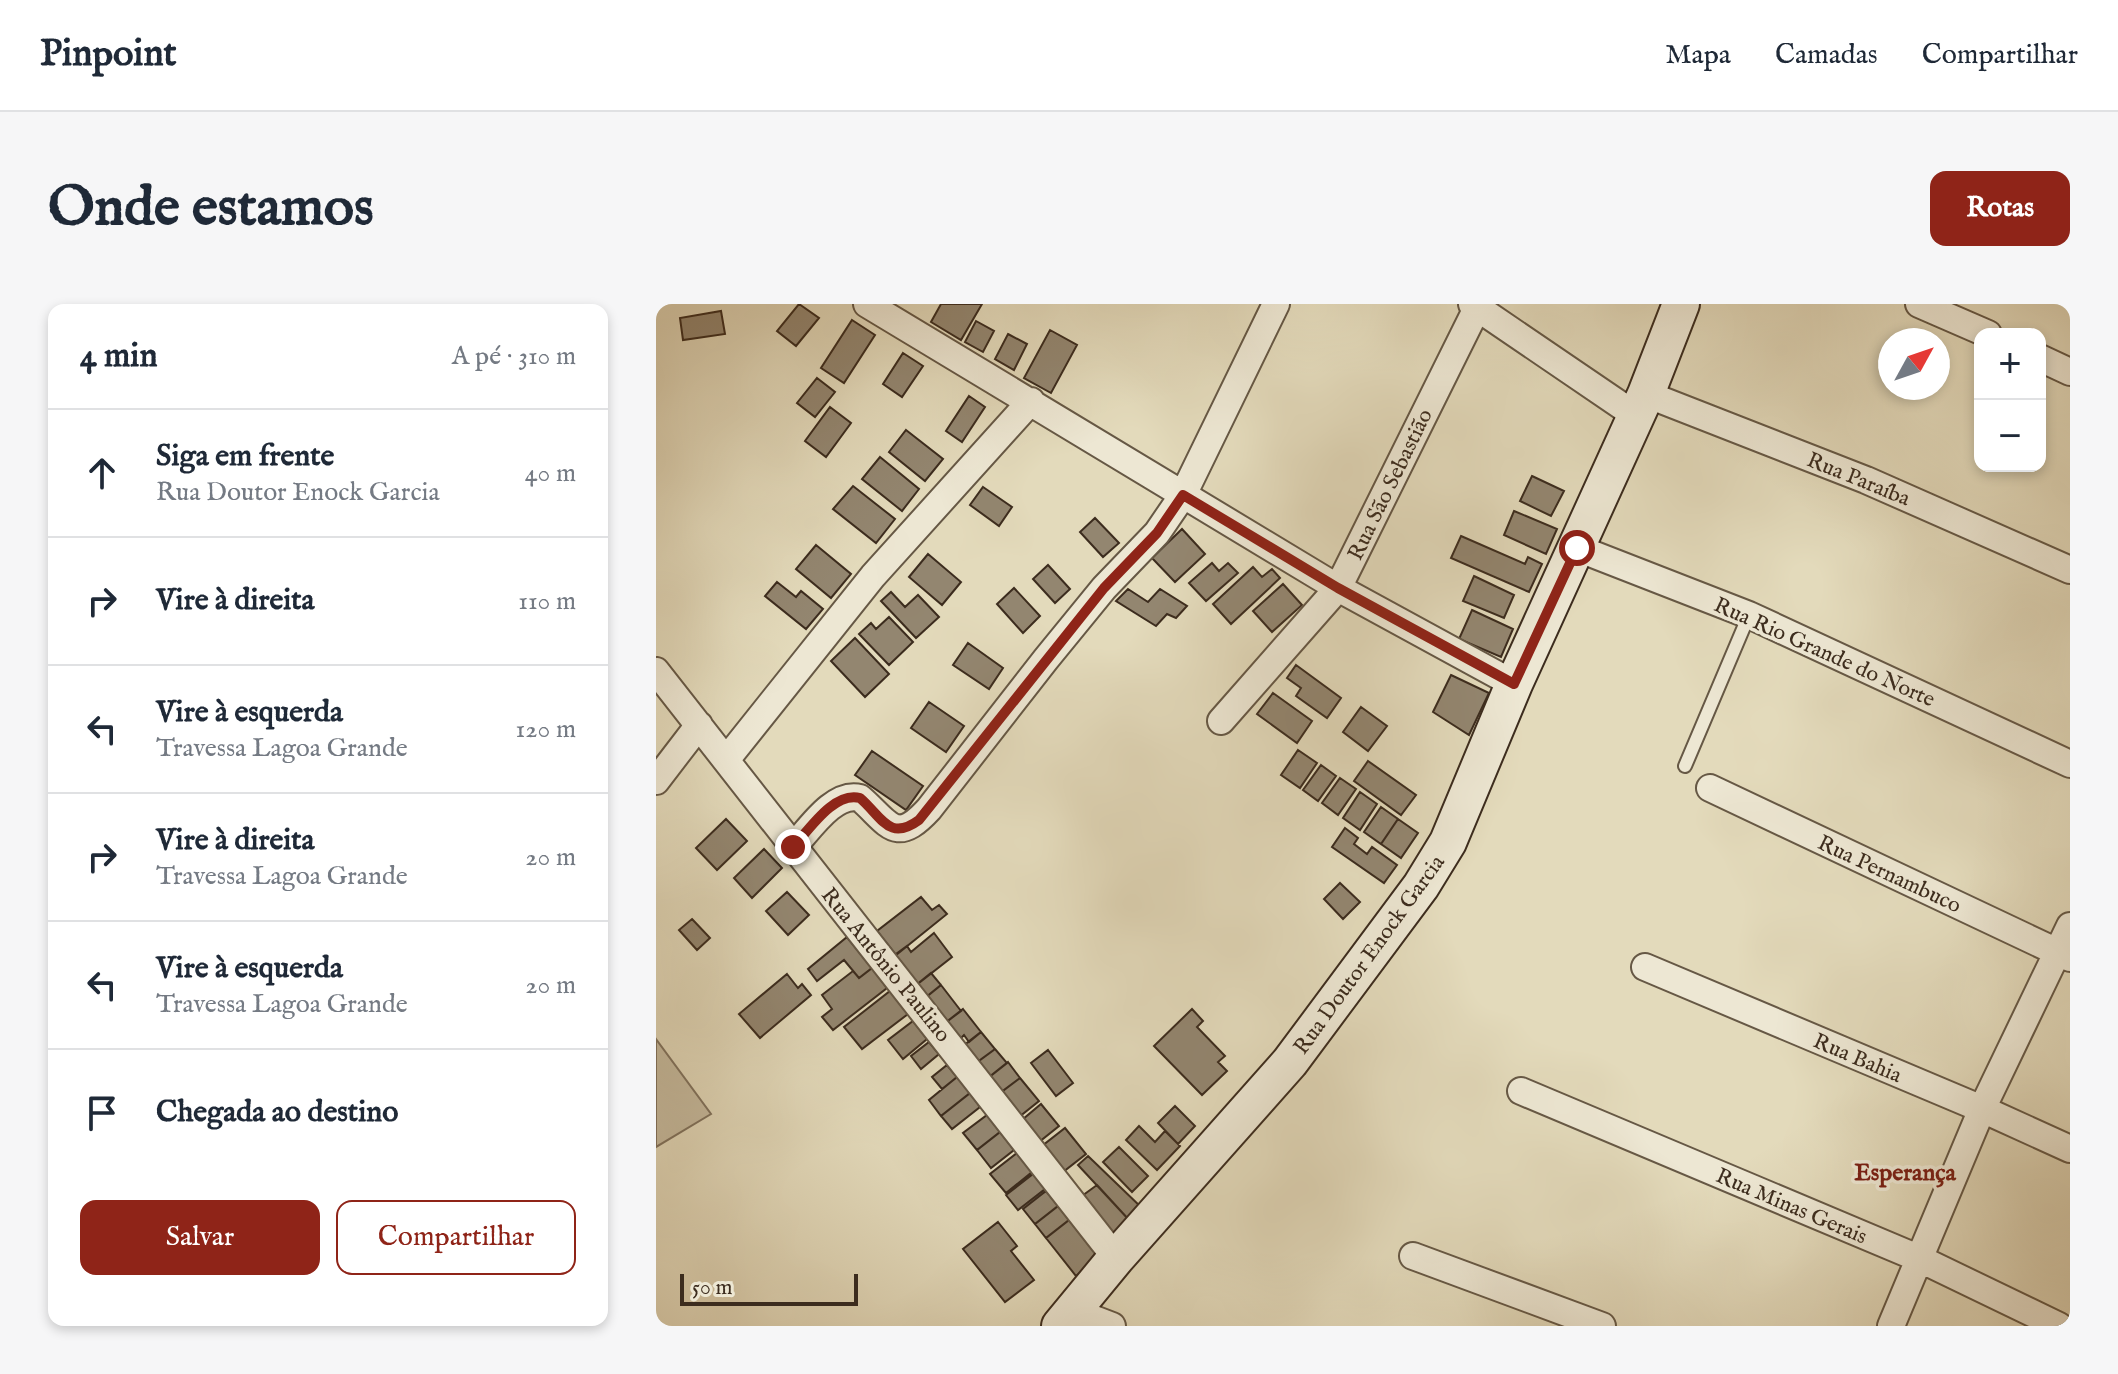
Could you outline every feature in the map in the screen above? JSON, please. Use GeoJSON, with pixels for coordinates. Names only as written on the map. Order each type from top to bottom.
{"type":"FeatureCollection","features":[{"type":"Feature","properties":{"kind":"street"},"geometry":{"type":"LineString","coordinates":[[867,304],[1338,588],[1514,684]]}},
{"type":"Feature","properties":{"kind":"street"},"geometry":{"type":"LineString","coordinates":[[793,847],[831,807],[844,798],[860,798],[887,826],[896,830],[907,829],[919,820],[1095,600],[1157,533],[1183,495],[1276,304]]}},
{"type":"Feature","properties":{"kind":"street","name":"Rua Doutor Enock Garcia"},"geometry":{"type":"LineString","coordinates":[[1066,1318],[1290,1062],[1421,886],[1448,842],[1681,304]]}},
{"type":"Feature","properties":{"kind":"street"},"geometry":{"type":"LineString","coordinates":[[1919,304],[1974,328]]}},
{"type":"Feature","properties":{"kind":"street","name":"Rua Paraíba"},"geometry":{"type":"LineString","coordinates":[[1475,306],[1640,404],[1866,480],[2070,570]]}},
{"type":"Feature","properties":{"kind":"street","name":"Rua São Sebastião"},"geometry":{"type":"LineString","coordinates":[[1221,721],[1338,588],[1475,306]]}},
{"type":"Feature","properties":{"kind":"street"},"geometry":{"type":"LineString","coordinates":[[2046,361],[2070,372]]}},
{"type":"Feature","properties":{"kind":"street"},"geometry":{"type":"LineString","coordinates":[[726,760],[873,576],[1031,401]]}},
{"type":"Feature","properties":{"kind":"street","name":"Rua Rio Grande do Norte"},"geometry":{"type":"LineString","coordinates":[[1577,548],[1749,615],[2070,764]]}},
{"type":"Feature","properties":{"kind":"street","name":"Rua Antônio Paulino"},"geometry":{"type":"LineString","coordinates":[[656,671],[906,986],[1116,1258]]}},
{"type":"Feature","properties":{"kind":"street"},"geometry":{"type":"LineString","coordinates":[[656,781],[699,725]]}},
{"type":"Feature","properties":{"kind":"street","name":"Rua Pernambuco"},"geometry":{"type":"LineString","coordinates":[[1710,788],[2064,956]]}},
{"type":"Feature","properties":{"kind":"street"},"geometry":{"type":"LineString","coordinates":[[1891,1326],[1982,1109],[2064,956],[2070,926]]}},
{"type":"Feature","properties":{"kind":"street","name":"Rua Bahia"},"geometry":{"type":"LineString","coordinates":[[1645,967],[2070,1149]]}},
{"type":"Feature","properties":{"kind":"street","name":"Rua Minas Gerais"},"geometry":{"type":"LineString","coordinates":[[1521,1091],[1918,1258],[2059,1326]]}},
{"type":"Feature","properties":{"kind":"street"},"geometry":{"type":"LineString","coordinates":[[1413,1256],[1602,1326]]}},
{"type":"Feature","properties":{"kind":"street"},"geometry":{"type":"LineString","coordinates":[[1066,1318],[1112,1326]]}},
{"type":"Feature","properties":{"kind":"lane"},"geometry":{"type":"LineString","coordinates":[[1685,766],[1749,615]]}},
{"type":"Feature","properties":{"kind":"shaded area"},"geometry":{"type":"Polygon","coordinates":[[[656,1039],[711,1114],[656,1147],[656,1039]]]}},
{"type":"Feature","properties":{"kind":"building"},"geometry":{"type":"Polygon","coordinates":[[[799,304],[819,318],[796,346],[777,331],[799,304]]]}},
{"type":"Feature","properties":{"kind":"building"},"geometry":{"type":"Polygon","coordinates":[[[941,304],[982,304],[961,340],[931,322],[941,304]]]}},
{"type":"Feature","properties":{"kind":"building"},"geometry":{"type":"Polygon","coordinates":[[[721,311],[725,334],[683,340],[680,318],[721,311]]]}},
{"type":"Feature","properties":{"kind":"building"},"geometry":{"type":"Polygon","coordinates":[[[852,320],[875,335],[844,383],[821,368],[852,320]]]}},
{"type":"Feature","properties":{"kind":"building"},"geometry":{"type":"Polygon","coordinates":[[[976,321],[994,331],[983,352],[965,342],[976,321]]]}},
{"type":"Feature","properties":{"kind":"building"},"geometry":{"type":"Polygon","coordinates":[[[1050,330],[1077,345],[1051,393],[1024,378],[1050,330]]]}},
{"type":"Feature","properties":{"kind":"building"},"geometry":{"type":"Polygon","coordinates":[[[1008,334],[1027,344],[1014,370],[995,359],[1008,334]]]}},
{"type":"Feature","properties":{"kind":"building"},"geometry":{"type":"Polygon","coordinates":[[[903,353],[923,366],[902,397],[883,384],[903,353]]]}},
{"type":"Feature","properties":{"kind":"building"},"geometry":{"type":"Polygon","coordinates":[[[817,378],[835,392],[815,417],[797,403],[817,378]]]}},
{"type":"Feature","properties":{"kind":"building"},"geometry":{"type":"Polygon","coordinates":[[[969,396],[985,407],[962,442],[946,431],[969,396]]]}},
{"type":"Feature","properties":{"kind":"building"},"geometry":{"type":"Polygon","coordinates":[[[830,407],[851,423],[826,457],[805,441],[830,407]]]}},
{"type":"Feature","properties":{"kind":"building"},"geometry":{"type":"Polygon","coordinates":[[[906,430],[943,459],[925,481],[889,452],[906,430]]]}},
{"type":"Feature","properties":{"kind":"building"},"geometry":{"type":"Polygon","coordinates":[[[880,457],[919,489],[902,511],[862,479],[880,457]]]}},
{"type":"Feature","properties":{"kind":"building"},"geometry":{"type":"Polygon","coordinates":[[[1532,476],[1564,491],[1551,516],[1520,501],[1532,476]]]}},
{"type":"Feature","properties":{"kind":"building"},"geometry":{"type":"Polygon","coordinates":[[[853,486],[895,519],[876,543],[833,509],[853,486]]]}},
{"type":"Feature","properties":{"kind":"building"},"geometry":{"type":"Polygon","coordinates":[[[983,487],[1012,507],[999,526],[970,505],[983,487]]]}},
{"type":"Feature","properties":{"kind":"building"},"geometry":{"type":"Polygon","coordinates":[[[1514,511],[1557,529],[1546,554],[1504,535],[1514,511]]]}},
{"type":"Feature","properties":{"kind":"building"},"geometry":{"type":"Polygon","coordinates":[[[1095,518],[1119,543],[1103,557],[1080,532],[1095,518]]]}},
{"type":"Feature","properties":{"kind":"building"},"geometry":{"type":"Polygon","coordinates":[[[1182,529],[1205,554],[1175,582],[1152,558],[1182,529]]]}},
{"type":"Feature","properties":{"kind":"building"},"geometry":{"type":"Polygon","coordinates":[[[1461,536],[1525,564],[1528,557],[1542,564],[1529,592],[1451,558],[1461,536]]]}},
{"type":"Feature","properties":{"kind":"building"},"geometry":{"type":"Polygon","coordinates":[[[816,545],[851,574],[831,598],[796,569],[816,545]]]}},
{"type":"Feature","properties":{"kind":"building"},"geometry":{"type":"Polygon","coordinates":[[[928,554],[961,582],[942,605],[909,577],[928,554]]]}},
{"type":"Feature","properties":{"kind":"building"},"geometry":{"type":"Polygon","coordinates":[[[1212,563],[1219,571],[1228,563],[1238,573],[1206,601],[1189,583],[1212,563]]]}},
{"type":"Feature","properties":{"kind":"building"},"geometry":{"type":"Polygon","coordinates":[[[1048,565],[1070,589],[1055,603],[1033,579],[1048,565]]]}},
{"type":"Feature","properties":{"kind":"building"},"geometry":{"type":"Polygon","coordinates":[[[1253,567],[1262,577],[1272,569],[1280,578],[1231,624],[1213,604],[1253,567]]]}},
{"type":"Feature","properties":{"kind":"building"},"geometry":{"type":"Polygon","coordinates":[[[1474,576],[1514,595],[1504,618],[1463,601],[1474,576]]]}},
{"type":"Feature","properties":{"kind":"building"},"geometry":{"type":"Polygon","coordinates":[[[777,582],[796,597],[801,591],[823,609],[806,629],[765,596],[777,582]]]}},
{"type":"Feature","properties":{"kind":"building"},"geometry":{"type":"Polygon","coordinates":[[[1283,584],[1302,605],[1272,632],[1253,611],[1283,584]]]}},
{"type":"Feature","properties":{"kind":"building"},"geometry":{"type":"Polygon","coordinates":[[[1014,588],[1040,616],[1023,633],[997,604],[1014,588]]]}},
{"type":"Feature","properties":{"kind":"building"},"geometry":{"type":"Polygon","coordinates":[[[1128,589],[1148,602],[1160,589],[1187,606],[1176,618],[1167,614],[1156,626],[1116,601],[1128,589]]]}},
{"type":"Feature","properties":{"kind":"building"},"geometry":{"type":"Polygon","coordinates":[[[891,592],[905,607],[918,595],[939,617],[916,638],[881,601],[891,592]]]}},
{"type":"Feature","properties":{"kind":"building"},"geometry":{"type":"Polygon","coordinates":[[[1472,610],[1513,629],[1501,657],[1459,639],[1472,610]]]}},
{"type":"Feature","properties":{"kind":"building"},"geometry":{"type":"Polygon","coordinates":[[[889,617],[913,642],[889,665],[859,634],[871,623],[876,629],[889,617]]]}},
{"type":"Feature","properties":{"kind":"building"},"geometry":{"type":"Polygon","coordinates":[[[855,638],[889,674],[865,697],[831,661],[855,638]]]}},
{"type":"Feature","properties":{"kind":"building"},"geometry":{"type":"Polygon","coordinates":[[[968,643],[1003,668],[989,689],[953,665],[968,643]]]}},
{"type":"Feature","properties":{"kind":"building"},"geometry":{"type":"Polygon","coordinates":[[[1296,665],[1341,698],[1327,718],[1296,696],[1301,688],[1287,678],[1296,665]]]}},
{"type":"Feature","properties":{"kind":"building"},"geometry":{"type":"Polygon","coordinates":[[[1451,675],[1489,693],[1469,735],[1433,712],[1451,675]]]}},
{"type":"Feature","properties":{"kind":"building"},"geometry":{"type":"Polygon","coordinates":[[[1273,693],[1312,721],[1297,743],[1257,714],[1273,693]]]}},
{"type":"Feature","properties":{"kind":"building"},"geometry":{"type":"Polygon","coordinates":[[[929,702],[964,726],[946,752],[911,728],[929,702]]]}},
{"type":"Feature","properties":{"kind":"building"},"geometry":{"type":"Polygon","coordinates":[[[1361,707],[1387,726],[1368,751],[1343,732],[1361,707]]]}},
{"type":"Feature","properties":{"kind":"building"},"geometry":{"type":"Polygon","coordinates":[[[1298,750],[1317,763],[1300,788],[1281,775],[1298,750]]]}},
{"type":"Feature","properties":{"kind":"building"},"geometry":{"type":"Polygon","coordinates":[[[872,751],[923,786],[906,810],[855,775],[872,751]]]}},
{"type":"Feature","properties":{"kind":"building"},"geometry":{"type":"Polygon","coordinates":[[[1368,761],[1416,795],[1401,815],[1354,781],[1368,761]]]}},
{"type":"Feature","properties":{"kind":"building"},"geometry":{"type":"Polygon","coordinates":[[[1321,765],[1336,776],[1318,801],[1303,790],[1321,765]]]}},
{"type":"Feature","properties":{"kind":"building"},"geometry":{"type":"Polygon","coordinates":[[[1340,778],[1356,789],[1338,815],[1322,803],[1340,778]]]}},
{"type":"Feature","properties":{"kind":"building"},"geometry":{"type":"Polygon","coordinates":[[[1360,792],[1377,804],[1360,830],[1343,818],[1360,792]]]}},
{"type":"Feature","properties":{"kind":"building"},"geometry":{"type":"Polygon","coordinates":[[[1381,807],[1398,819],[1381,844],[1364,832],[1381,807]]]}},
{"type":"Feature","properties":{"kind":"building"},"geometry":{"type":"Polygon","coordinates":[[[726,819],[747,841],[717,870],[696,848],[726,819]]]}},
{"type":"Feature","properties":{"kind":"building"},"geometry":{"type":"Polygon","coordinates":[[[1398,819],[1418,833],[1401,858],[1381,844],[1398,819]]]}},
{"type":"Feature","properties":{"kind":"building"},"geometry":{"type":"Polygon","coordinates":[[[1345,828],[1358,838],[1354,844],[1367,854],[1372,847],[1397,865],[1384,883],[1332,847],[1345,828]]]}},
{"type":"Feature","properties":{"kind":"building"},"geometry":{"type":"Polygon","coordinates":[[[764,849],[782,868],[752,898],[734,878],[764,849]]]}},
{"type":"Feature","properties":{"kind":"building"},"geometry":{"type":"Polygon","coordinates":[[[1340,883],[1360,902],[1343,919],[1324,899],[1340,883]]]}},
{"type":"Feature","properties":{"kind":"building"},"geometry":{"type":"Polygon","coordinates":[[[787,892],[809,915],[788,935],[766,911],[787,892]]]}},
{"type":"Feature","properties":{"kind":"building"},"geometry":{"type":"Polygon","coordinates":[[[921,897],[932,910],[939,905],[947,914],[896,955],[877,931],[921,897]]]}},
{"type":"Feature","properties":{"kind":"building"},"geometry":{"type":"Polygon","coordinates":[[[692,919],[710,938],[697,950],[679,930],[692,919]]]}},
{"type":"Feature","properties":{"kind":"building"},"geometry":{"type":"Polygon","coordinates":[[[934,933],[952,957],[915,986],[892,957],[907,946],[911,952],[934,933]]]}},
{"type":"Feature","properties":{"kind":"building"},"geometry":{"type":"Polygon","coordinates":[[[847,937],[872,968],[859,978],[844,960],[817,981],[808,969],[847,937]]]}},
{"type":"Feature","properties":{"kind":"building"},"geometry":{"type":"Polygon","coordinates":[[[872,968],[887,988],[833,1030],[822,1017],[832,1009],[822,995],[853,971],[859,978],[872,968]]]}},
{"type":"Feature","properties":{"kind":"building"},"geometry":{"type":"Polygon","coordinates":[[[931,973],[941,985],[925,998],[915,986],[931,973]]]}},
{"type":"Feature","properties":{"kind":"building"},"geometry":{"type":"Polygon","coordinates":[[[787,974],[798,988],[802,984],[811,995],[760,1038],[739,1014],[787,974]]]}},
{"type":"Feature","properties":{"kind":"building"},"geometry":{"type":"Polygon","coordinates":[[[941,985],[961,1011],[945,1023],[925,998],[941,985]]]}},
{"type":"Feature","properties":{"kind":"building"},"geometry":{"type":"Polygon","coordinates":[[[890,991],[908,1014],[862,1049],[844,1027],[890,991]]]}},
{"type":"Feature","properties":{"kind":"building"},"geometry":{"type":"Polygon","coordinates":[[[963,1009],[981,1032],[969,1042],[964,1035],[959,1040],[945,1023],[963,1009]]]}},
{"type":"Feature","properties":{"kind":"building"},"geometry":{"type":"Polygon","coordinates":[[[1192,1009],[1203,1021],[1197,1027],[1225,1056],[1218,1062],[1227,1071],[1202,1095],[1154,1046],[1192,1009]]]}},
{"type":"Feature","properties":{"kind":"building"},"geometry":{"type":"Polygon","coordinates":[[[913,1021],[927,1039],[903,1059],[888,1040],[913,1021]]]}},
{"type":"Feature","properties":{"kind":"building"},"geometry":{"type":"Polygon","coordinates":[[[981,1032],[995,1049],[976,1063],[963,1046],[981,1032]]]}},
{"type":"Feature","properties":{"kind":"building"},"geometry":{"type":"Polygon","coordinates":[[[929,1042],[939,1054],[921,1069],[911,1056],[929,1042]]]}},
{"type":"Feature","properties":{"kind":"building"},"geometry":{"type":"Polygon","coordinates":[[[995,1049],[1007,1063],[988,1078],[976,1063],[995,1049]]]}},
{"type":"Feature","properties":{"kind":"building"},"geometry":{"type":"Polygon","coordinates":[[[1048,1050],[1073,1083],[1056,1096],[1031,1063],[1048,1050]]]}},
{"type":"Feature","properties":{"kind":"building"},"geometry":{"type":"Polygon","coordinates":[[[1008,1062],[1020,1078],[1000,1093],[988,1078],[1008,1062]]]}},
{"type":"Feature","properties":{"kind":"building"},"geometry":{"type":"Polygon","coordinates":[[[947,1065],[957,1077],[942,1089],[932,1077],[947,1065]]]}},
{"type":"Feature","properties":{"kind":"building"},"geometry":{"type":"Polygon","coordinates":[[[957,1077],[970,1093],[941,1116],[929,1100],[957,1077]]]}},
{"type":"Feature","properties":{"kind":"building"},"geometry":{"type":"Polygon","coordinates":[[[1020,1078],[1039,1101],[1019,1117],[1000,1093],[1020,1078]]]}},
{"type":"Feature","properties":{"kind":"building"},"geometry":{"type":"Polygon","coordinates":[[[970,1093],[980,1107],[952,1129],[941,1116],[970,1093]]]}},
{"type":"Feature","properties":{"kind":"building"},"geometry":{"type":"Polygon","coordinates":[[[1041,1104],[1059,1126],[1039,1142],[1022,1120],[1041,1104]]]}},
{"type":"Feature","properties":{"kind":"building"},"geometry":{"type":"Polygon","coordinates":[[[1175,1106],[1195,1126],[1178,1144],[1158,1123],[1175,1106]]]}},
{"type":"Feature","properties":{"kind":"building"},"geometry":{"type":"Polygon","coordinates":[[[987,1115],[1000,1132],[977,1150],[963,1133],[987,1115]]]}},
{"type":"Feature","properties":{"kind":"building"},"geometry":{"type":"Polygon","coordinates":[[[1139,1126],[1155,1142],[1165,1131],[1180,1146],[1157,1170],[1126,1140],[1139,1126]]]}},
{"type":"Feature","properties":{"kind":"building"},"geometry":{"type":"Polygon","coordinates":[[[1065,1128],[1086,1154],[1063,1172],[1042,1146],[1065,1128]]]}},
{"type":"Feature","properties":{"kind":"building"},"geometry":{"type":"Polygon","coordinates":[[[1000,1132],[1014,1150],[991,1168],[977,1150],[1000,1132]]]}},
{"type":"Feature","properties":{"kind":"building"},"geometry":{"type":"Polygon","coordinates":[[[1119,1147],[1148,1176],[1132,1192],[1103,1162],[1119,1147]]]}},
{"type":"Feature","properties":{"kind":"building"},"geometry":{"type":"Polygon","coordinates":[[[1017,1153],[1032,1172],[1006,1193],[990,1174],[1017,1153]]]}},
{"type":"Feature","properties":{"kind":"building"},"geometry":{"type":"Polygon","coordinates":[[[1088,1156],[1143,1209],[1130,1221],[1078,1165],[1088,1156]]]}},
{"type":"Feature","properties":{"kind":"building"},"geometry":{"type":"Polygon","coordinates":[[[1033,1174],[1045,1189],[1018,1210],[1006,1195],[1033,1174]]]}},
{"type":"Feature","properties":{"kind":"building"},"geometry":{"type":"Polygon","coordinates":[[[1097,1185],[1130,1221],[1113,1235],[1082,1196],[1097,1185]]]}},
{"type":"Feature","properties":{"kind":"building"},"geometry":{"type":"Polygon","coordinates":[[[1046,1191],[1058,1206],[1035,1224],[1023,1209],[1046,1191]]]}},
{"type":"Feature","properties":{"kind":"building"},"geometry":{"type":"Polygon","coordinates":[[[1058,1206],[1069,1220],[1046,1238],[1035,1224],[1058,1206]]]}},
{"type":"Feature","properties":{"kind":"building"},"geometry":{"type":"Polygon","coordinates":[[[1069,1220],[1099,1258],[1076,1276],[1046,1238],[1069,1220]]]}},
{"type":"Feature","properties":{"kind":"building"},"geometry":{"type":"Polygon","coordinates":[[[998,1222],[1017,1246],[1011,1251],[1034,1280],[1005,1302],[963,1249],[998,1222]]]}},
{"type":"Feature","properties":{"kind":"district","name":"Esperança"},"geometry":{"type":"Point","coordinates":[1905,1172]}},
{"type":"Feature","properties":{"kind":"route"},"geometry":{"type":"LineString","coordinates":[[793,847],[831,807],[852,796],[860,798],[887,826],[896,830],[907,829],[919,820],[1104,588],[1157,533],[1183,495],[1338,588],[1514,684],[1577,548]]}}]}
